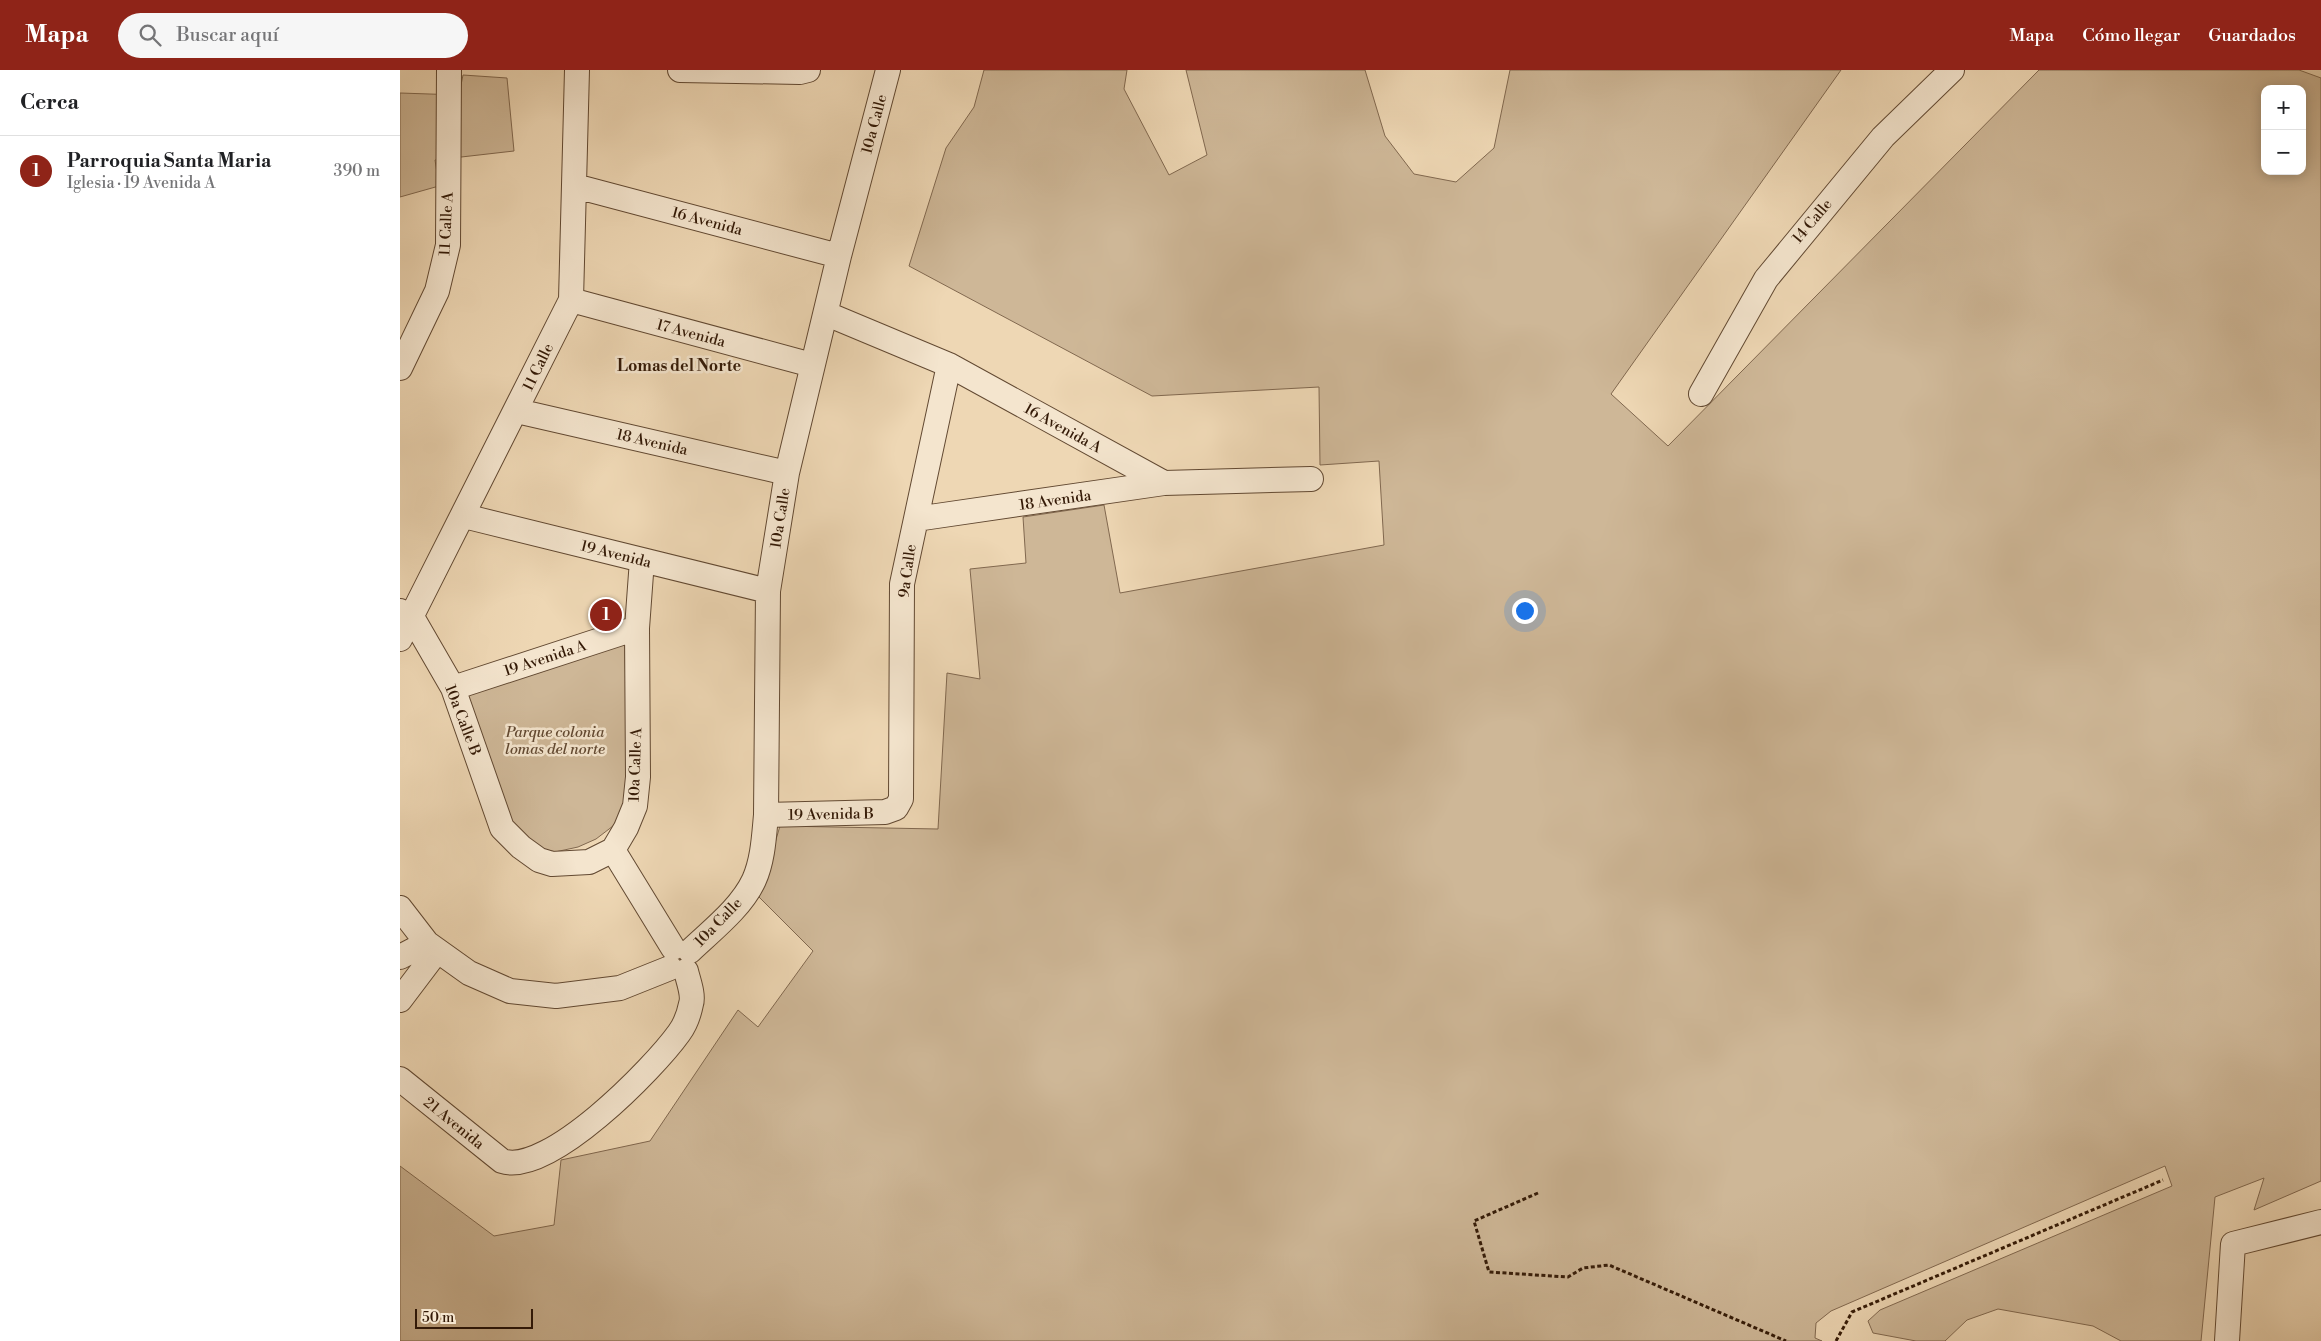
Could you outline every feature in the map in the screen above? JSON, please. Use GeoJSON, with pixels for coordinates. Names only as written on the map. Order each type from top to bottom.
{"type":"FeatureCollection","features":[{"type":"Feature","properties":{"kind":"street","name":"11 Calle A"},"geometry":{"type":"LineString","coordinates":[[400,368],[436,291],[448,246],[450,70]]}},
{"type":"Feature","properties":{"kind":"street","name":"11 Calle"},"geometry":{"type":"LineString","coordinates":[[400,638],[406,614],[464,516],[571,300],[577,70]]}},
{"type":"Feature","properties":{"kind":"street"},"geometry":{"type":"LineString","coordinates":[[680,70],[800,72],[808,70]]}},
{"type":"Feature","properties":{"kind":"street","name":"10a Calle"},"geometry":{"type":"LineString","coordinates":[[680,959],[738,904],[754,879],[762,850],[766,815],[768,591],[787,473],[812,365],[827,314],[839,256],[888,70]]}},
{"type":"Feature","properties":{"kind":"street","name":"14 Calle"},"geometry":{"type":"LineString","coordinates":[[1701,394],[1766,279],[1883,137],[1948,71]]}},
{"type":"Feature","properties":{"kind":"street","name":"16 Avenida"},"geometry":{"type":"LineString","coordinates":[[574,186],[839,256]]}},
{"type":"Feature","properties":{"kind":"street","name":"17 Avenida"},"geometry":{"type":"LineString","coordinates":[[571,300],[812,365]]}},
{"type":"Feature","properties":{"kind":"street","name":"16 Avenida A"},"geometry":{"type":"LineString","coordinates":[[827,314],[950,365],[1164,483]]}},
{"type":"Feature","properties":{"kind":"street","name":"9a Calle"},"geometry":{"type":"LineString","coordinates":[[896,808],[901,799],[902,584],[950,365]]}},
{"type":"Feature","properties":{"kind":"street","name":"18 Avenida"},"geometry":{"type":"LineString","coordinates":[[517,411],[787,473]]}},
{"type":"Feature","properties":{"kind":"street"},"geometry":{"type":"LineString","coordinates":[[1164,483],[1311,479]]}},
{"type":"Feature","properties":{"kind":"street","name":"18 Avenida"},"geometry":{"type":"LineString","coordinates":[[916,519],[1164,483]]}},
{"type":"Feature","properties":{"kind":"street","name":"19 Avenida"},"geometry":{"type":"LineString","coordinates":[[464,516],[768,591]]}},
{"type":"Feature","properties":{"kind":"street","name":"10a Calle A"},"geometry":{"type":"LineString","coordinates":[[613,850],[626,828],[635,806],[638,777],[637,628],[642,560]]}},
{"type":"Feature","properties":{"kind":"street","name":"10a Calle B"},"geometry":{"type":"LineString","coordinates":[[406,614],[453,688],[502,828],[521,847],[539,860],[552,864],[589,862],[613,850]]}},
{"type":"Feature","properties":{"kind":"street","name":"19 Avenida A"},"geometry":{"type":"LineString","coordinates":[[453,688],[637,628]]}},
{"type":"Feature","properties":{"kind":"street","name":"19 Avenida B"},"geometry":{"type":"LineString","coordinates":[[766,815],[885,812],[896,808]]}},
{"type":"Feature","properties":{"kind":"street"},"geometry":{"type":"LineString","coordinates":[[400,908],[432,947],[469,973],[510,991],[556,996],[620,988],[680,959],[613,850]]}},
{"type":"Feature","properties":{"kind":"street"},"geometry":{"type":"LineString","coordinates":[[400,956],[432,947]]}},
{"type":"Feature","properties":{"kind":"street"},"geometry":{"type":"LineString","coordinates":[[400,1000],[432,947]]}},
{"type":"Feature","properties":{"kind":"street","name":"21 Avenida"},"geometry":{"type":"LineString","coordinates":[[400,1079],[502,1161],[510,1164],[531,1160],[563,1142],[618,1101],[680,1032],[692,1002],[680,959]]}},
{"type":"Feature","properties":{"kind":"street"},"geometry":{"type":"LineString","coordinates":[[2227,1341],[2233,1244],[2321,1222]]}},
{"type":"Feature","properties":{"kind":"path"},"geometry":{"type":"LineString","coordinates":[[1836,1341],[1852,1312],[2163,1180]]}},
{"type":"Feature","properties":{"kind":"path"},"geometry":{"type":"LineString","coordinates":[[1538,1193],[1474,1221],[1489,1272],[1568,1277],[1583,1268],[1609,1266],[1786,1341]]}},
{"type":"Feature","properties":{"kind":"green space"},"geometry":{"type":"Polygon","coordinates":[[[984,70],[1127,70],[1124,89],[1169,175],[1207,155],[1186,70],[1365,70],[1385,136],[1414,174],[1456,182],[1494,148],[1510,70],[1841,70],[1611,394],[1668,446],[2039,70],[2299,70],[2321,78],[2321,1181],[2254,1210],[2264,1178],[2215,1197],[2201,1341],[2121,1341],[2093,1326],[1998,1309],[1967,1320],[1945,1341],[1916,1341],[1873,1333],[1868,1321],[1880,1310],[2172,1186],[2165,1166],[1831,1311],[1816,1323],[1815,1338],[1822,1341],[400,1341],[400,1166],[494,1236],[554,1225],[561,1160],[650,1141],[738,1010],[758,1027],[813,951],[759,897],[780,826],[938,829],[947,673],[980,679],[970,569],[1026,563],[1023,517],[1104,505],[1120,593],[1384,545],[1379,461],[1320,465],[1319,387],[1152,396],[909,266],[946,148],[974,107],[984,70]]]}},
{"type":"Feature","properties":{"kind":"green space"},"geometry":{"type":"Polygon","coordinates":[[[463,75],[507,78],[514,151],[435,160],[439,186],[400,197],[400,93],[459,95],[463,75]]]}},
{"type":"Feature","properties":{"kind":"green space","name":"Parque colonia lomas del norte"},"geometry":{"type":"Polygon","coordinates":[[[625,644],[627,760],[624,808],[613,826],[596,839],[578,847],[555,852],[539,848],[514,824],[501,801],[465,701],[469,690],[625,644]]]}},
{"type":"Feature","properties":{"kind":"place","name":"Parroquia Santa Maria"},"geometry":{"type":"Point","coordinates":[606,615]}},
{"type":"Feature","properties":{"kind":"district","name":"Lomas del Norte"},"geometry":{"type":"Point","coordinates":[679,365]}}]}
